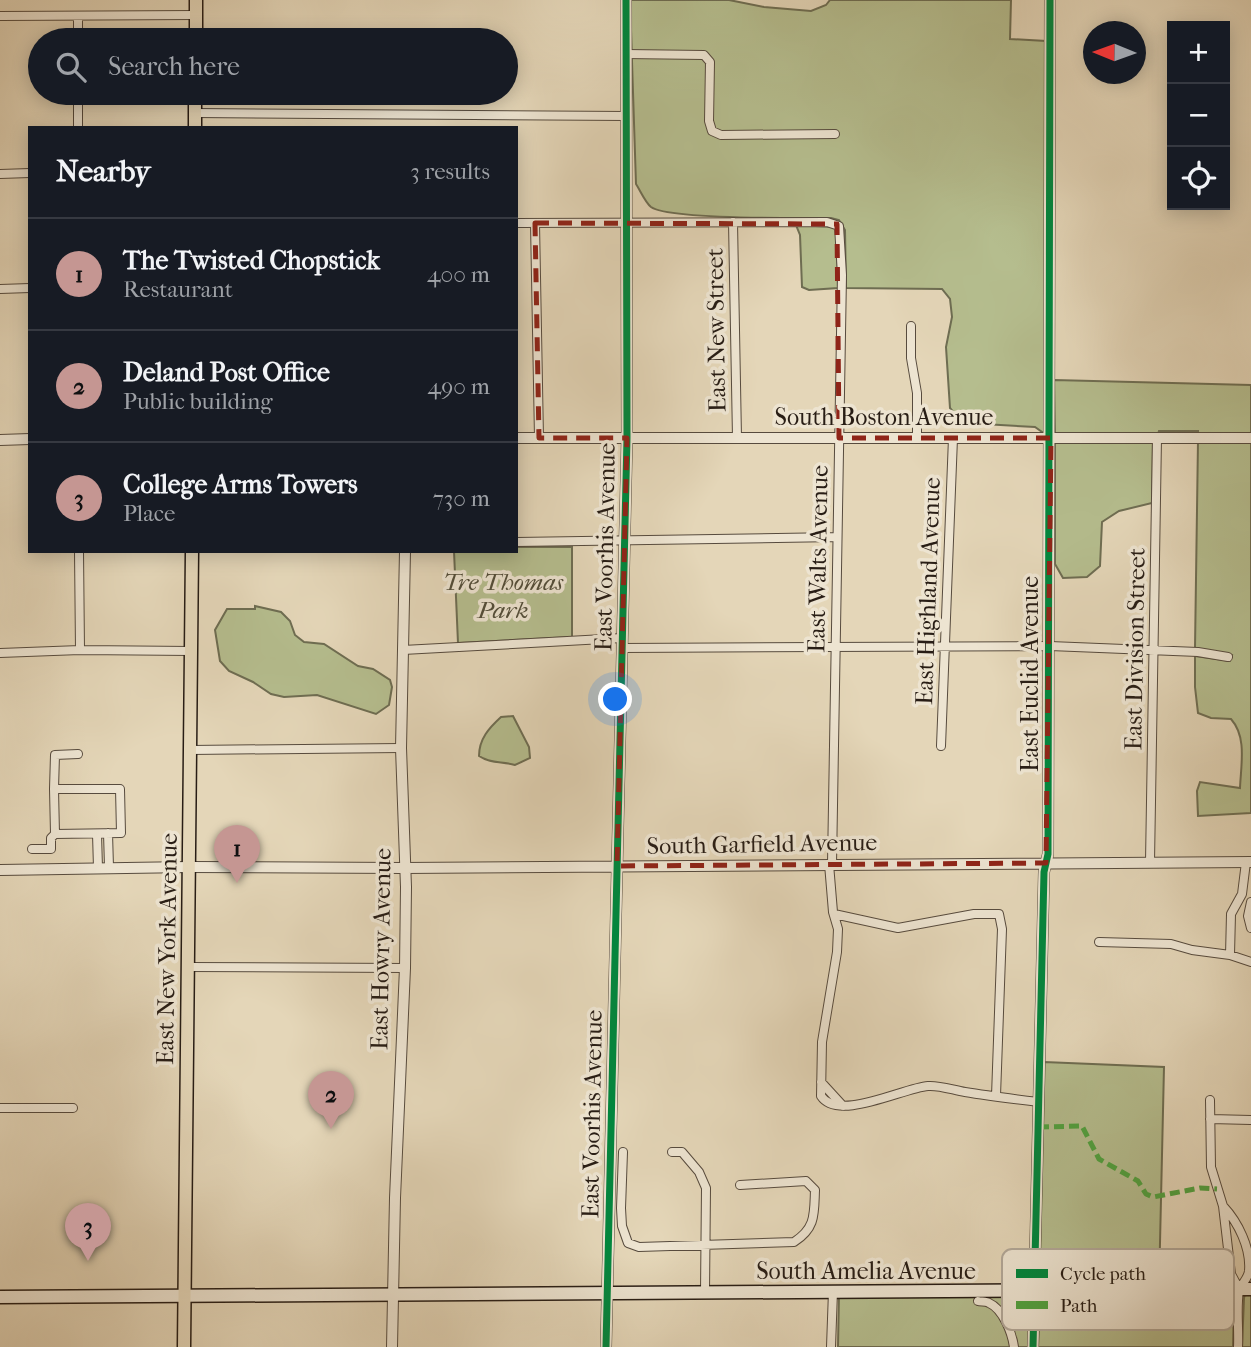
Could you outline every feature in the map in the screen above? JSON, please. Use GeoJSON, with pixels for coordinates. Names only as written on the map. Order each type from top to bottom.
{"type":"FeatureCollection","features":[{"type":"Feature","properties":{"kind":"main road"},"geometry":{"type":"LineString","coordinates":[[196,0],[196,28]]}},
{"type":"Feature","properties":{"kind":"main road"},"geometry":{"type":"LineString","coordinates":[[195,105],[195,126]]}},
{"type":"Feature","properties":{"kind":"main road","name":"East New York Avenue"},"geometry":{"type":"LineString","coordinates":[[184,1347],[192,553]]}},
{"type":"Feature","properties":{"kind":"main road","name":"South Amelia Avenue"},"geometry":{"type":"LineString","coordinates":[[0,1297],[833,1291],[1002,1293]]}},
{"type":"Feature","properties":{"kind":"street","name":"East Voorhis Avenue"},"geometry":{"type":"LineString","coordinates":[[606,1347],[627,438],[626,0]]}},
{"type":"Feature","properties":{"kind":"street","name":"East Euclid Avenue"},"geometry":{"type":"LineString","coordinates":[[1036,1249],[1048,853],[1050,0]]}},
{"type":"Feature","properties":{"kind":"street"},"geometry":{"type":"LineString","coordinates":[[0,16],[196,15]]}},
{"type":"Feature","properties":{"kind":"street"},"geometry":{"type":"LineString","coordinates":[[78,16],[78,28]]}},
{"type":"Feature","properties":{"kind":"street"},"geometry":{"type":"LineString","coordinates":[[626,54],[704,55],[710,62],[709,121],[712,131],[722,135],[835,134]]}},
{"type":"Feature","properties":{"kind":"street"},"geometry":{"type":"LineString","coordinates":[[78,105],[78,126]]}},
{"type":"Feature","properties":{"kind":"street"},"geometry":{"type":"LineString","coordinates":[[195,113],[626,116]]}},
{"type":"Feature","properties":{"kind":"street"},"geometry":{"type":"LineString","coordinates":[[0,174],[28,173]]}},
{"type":"Feature","properties":{"kind":"street"},"geometry":{"type":"LineString","coordinates":[[518,223],[733,222]]}},
{"type":"Feature","properties":{"kind":"street","name":"East Walts Avenue"},"geometry":{"type":"LineString","coordinates":[[733,222],[827,222],[837,224],[841,230],[831,864],[834,914],[838,929],[837,952],[822,1042],[821,1096],[832,1105],[843,1106],[928,1086],[996,1096]]}},
{"type":"Feature","properties":{"kind":"street","name":"East New Street"},"geometry":{"type":"LineString","coordinates":[[733,222],[737,438]]}},
{"type":"Feature","properties":{"kind":"street"},"geometry":{"type":"LineString","coordinates":[[535,223],[539,438]]}},
{"type":"Feature","properties":{"kind":"street"},"geometry":{"type":"LineString","coordinates":[[0,289],[28,288]]}},
{"type":"Feature","properties":{"kind":"street"},"geometry":{"type":"LineString","coordinates":[[911,326],[911,358],[917,393],[917,438]]}},
{"type":"Feature","properties":{"kind":"street","name":"South Boston Avenue"},"geometry":{"type":"LineString","coordinates":[[518,438],[1251,438]]}},
{"type":"Feature","properties":{"kind":"street","name":"East Highland Avenue"},"geometry":{"type":"LineString","coordinates":[[941,746],[953,438]]}},
{"type":"Feature","properties":{"kind":"street","name":"East Division Street"},"geometry":{"type":"LineString","coordinates":[[1150,862],[1157,438]]}},
{"type":"Feature","properties":{"kind":"street"},"geometry":{"type":"LineString","coordinates":[[0,440],[28,439]]}},
{"type":"Feature","properties":{"kind":"street"},"geometry":{"type":"LineString","coordinates":[[518,542],[837,537]]}},
{"type":"Feature","properties":{"kind":"street"},"geometry":{"type":"LineString","coordinates":[[79,553],[80,650]]}},
{"type":"Feature","properties":{"kind":"street","name":"East Howry Avenue"},"geometry":{"type":"LineString","coordinates":[[392,1347],[405,968],[406,887],[401,748],[405,553]]}},
{"type":"Feature","properties":{"kind":"street"},"geometry":{"type":"LineString","coordinates":[[403,650],[622,643],[835,648],[1050,646],[1198,652],[1228,657]]}},
{"type":"Feature","properties":{"kind":"street"},"geometry":{"type":"LineString","coordinates":[[0,653],[80,650],[191,651]]}},
{"type":"Feature","properties":{"kind":"street"},"geometry":{"type":"LineString","coordinates":[[190,750],[401,748]]}},
{"type":"Feature","properties":{"kind":"street"},"geometry":{"type":"LineString","coordinates":[[32,849],[51,849],[51,838],[55,834],[55,755],[78,754]]}},
{"type":"Feature","properties":{"kind":"street"},"geometry":{"type":"LineString","coordinates":[[54,789],[120,789],[121,833],[55,834]]}},
{"type":"Feature","properties":{"kind":"street"},"geometry":{"type":"LineString","coordinates":[[103,867],[108,833]]}},
{"type":"Feature","properties":{"kind":"street"},"geometry":{"type":"LineString","coordinates":[[97,834],[103,867]]}},
{"type":"Feature","properties":{"kind":"street"},"geometry":{"type":"LineString","coordinates":[[1230,956],[1231,914],[1242,894],[1249,862]]}},
{"type":"Feature","properties":{"kind":"street","name":"South Garfield Avenue"},"geometry":{"type":"LineString","coordinates":[[0,870],[103,867],[404,868],[1249,862]]}},
{"type":"Feature","properties":{"kind":"street"},"geometry":{"type":"LineString","coordinates":[[1251,902],[1251,928]]}},
{"type":"Feature","properties":{"kind":"street"},"geometry":{"type":"LineString","coordinates":[[834,914],[898,928],[974,914],[999,914],[1002,929],[996,1096],[1039,1102]]}},
{"type":"Feature","properties":{"kind":"street"},"geometry":{"type":"LineString","coordinates":[[1099,942],[1158,942],[1251,962]]}},
{"type":"Feature","properties":{"kind":"street"},"geometry":{"type":"LineString","coordinates":[[188,967],[405,968]]}},
{"type":"Feature","properties":{"kind":"street"},"geometry":{"type":"LineString","coordinates":[[1210,1100],[1211,1167],[1223,1206],[1228,1249]]}},
{"type":"Feature","properties":{"kind":"street"},"geometry":{"type":"LineString","coordinates":[[0,1108],[73,1108]]}},
{"type":"Feature","properties":{"kind":"street"},"geometry":{"type":"LineString","coordinates":[[1210,1119],[1251,1120]]}},
{"type":"Feature","properties":{"kind":"street"},"geometry":{"type":"LineString","coordinates":[[623,1152],[622,1226],[628,1242],[639,1247],[794,1242],[805,1235],[812,1225],[815,1190],[806,1181],[740,1185]]}},
{"type":"Feature","properties":{"kind":"street"},"geometry":{"type":"LineString","coordinates":[[672,1152],[682,1152],[699,1172],[706,1188],[705,1292]]}},
{"type":"Feature","properties":{"kind":"street"},"geometry":{"type":"LineString","coordinates":[[1223,1206],[1237,1224],[1247,1248],[1249,1275],[1238,1347]]}},
{"type":"Feature","properties":{"kind":"street"},"geometry":{"type":"LineString","coordinates":[[831,1347],[833,1291]]}},
{"type":"Feature","properties":{"kind":"street"},"geometry":{"type":"LineString","coordinates":[[978,1301],[989,1303],[1002,1316]]}},
{"type":"Feature","properties":{"kind":"street"},"geometry":{"type":"LineString","coordinates":[[1009,1330],[1014,1347]]}},
{"type":"Feature","properties":{"kind":"highlighted area"},"geometry":{"type":"Polygon","coordinates":[[[535,223],[837,224],[839,438],[1051,438],[1046,863],[617,866],[627,438],[539,438],[535,223]]]}},
{"type":"Feature","properties":{"kind":"green space"},"geometry":{"type":"Polygon","coordinates":[[[630,0],[729,0],[764,7],[811,11],[826,5],[830,0],[1011,0],[1010,39],[1046,41],[1045,434],[1035,427],[983,424],[959,419],[950,408],[946,347],[952,317],[950,299],[942,289],[846,288],[845,230],[839,220],[683,214],[663,211],[649,205],[636,184],[630,0]]]}},
{"type":"Feature","properties":{"kind":"green space"},"geometry":{"type":"Polygon","coordinates":[[[796,225],[835,227],[838,288],[809,290],[802,287],[800,235],[796,225]]]}},
{"type":"Feature","properties":{"kind":"green space"},"geometry":{"type":"Polygon","coordinates":[[[1054,380],[1251,385],[1251,434],[1159,431],[1158,434],[1055,434],[1054,380]]]}},
{"type":"Feature","properties":{"kind":"green space"},"geometry":{"type":"Polygon","coordinates":[[[1055,441],[1153,441],[1152,503],[1119,511],[1102,522],[1100,566],[1087,577],[1063,578],[1055,564],[1055,441]]]}},
{"type":"Feature","properties":{"kind":"green space"},"geometry":{"type":"Polygon","coordinates":[[[1198,441],[1251,441],[1251,813],[1198,816],[1197,791],[1200,782],[1240,788],[1242,751],[1239,734],[1231,719],[1211,718],[1198,713],[1195,656],[1230,661],[1232,655],[1195,648],[1198,441]]]}},
{"type":"Feature","properties":{"kind":"green space","name":"Tre Thomas Park"},"geometry":{"type":"Polygon","coordinates":[[[518,547],[572,547],[572,637],[458,643],[454,553],[518,553],[518,547]]]}},
{"type":"Feature","properties":{"kind":"green space"},"geometry":{"type":"Polygon","coordinates":[[[255,606],[281,612],[290,621],[295,635],[304,642],[324,644],[358,666],[373,669],[390,680],[392,687],[389,705],[376,714],[317,695],[284,697],[271,694],[229,671],[220,661],[215,630],[227,609],[255,609],[255,606]]]}},
{"type":"Feature","properties":{"kind":"green space"},"geometry":{"type":"Polygon","coordinates":[[[513,716],[529,747],[530,758],[515,765],[479,756],[481,744],[489,730],[501,717],[513,716]]]}},
{"type":"Feature","properties":{"kind":"green space"},"geometry":{"type":"Polygon","coordinates":[[[1044,1062],[1164,1067],[1160,1249],[1040,1249],[1044,1062]]]}},
{"type":"Feature","properties":{"kind":"green space"},"geometry":{"type":"Polygon","coordinates":[[[1251,1293],[1251,1347],[1242,1347],[1244,1298],[1245,1294],[1251,1293]]]}},
{"type":"Feature","properties":{"kind":"green space"},"geometry":{"type":"Polygon","coordinates":[[[839,1295],[1002,1296],[1002,1330],[1030,1330],[1029,1347],[838,1347],[839,1295]]]}},
{"type":"Feature","properties":{"kind":"green space"},"geometry":{"type":"Polygon","coordinates":[[[1039,1330],[1233,1330],[1233,1347],[1038,1347],[1039,1330]]]}},
{"type":"Feature","properties":{"kind":"marked path"},"geometry":{"type":"LineString","coordinates":[[1039,1127],[1082,1126],[1099,1159],[1138,1181],[1146,1194],[1153,1197],[1200,1188],[1217,1189]]}},
{"type":"Feature","properties":{"kind":"cycle path"},"geometry":{"type":"LineString","coordinates":[[606,1347],[627,438],[626,0]]}},
{"type":"Feature","properties":{"kind":"cycle path"},"geometry":{"type":"LineString","coordinates":[[1035,1249],[1044,872],[1048,854],[1050,0]]}},
{"type":"Feature","properties":{"kind":"cycle path"},"geometry":{"type":"LineString","coordinates":[[1033,1330],[1033,1347]]}},
{"type":"Feature","properties":{"kind":"place","name":"The Twisted Chopstick"},"geometry":{"type":"Point","coordinates":[237,883]}},
{"type":"Feature","properties":{"kind":"place","name":"Deland Post Office"},"geometry":{"type":"Point","coordinates":[331,1129]}},
{"type":"Feature","properties":{"kind":"place","name":"College Arms Towers"},"geometry":{"type":"Point","coordinates":[88,1261]}}]}
